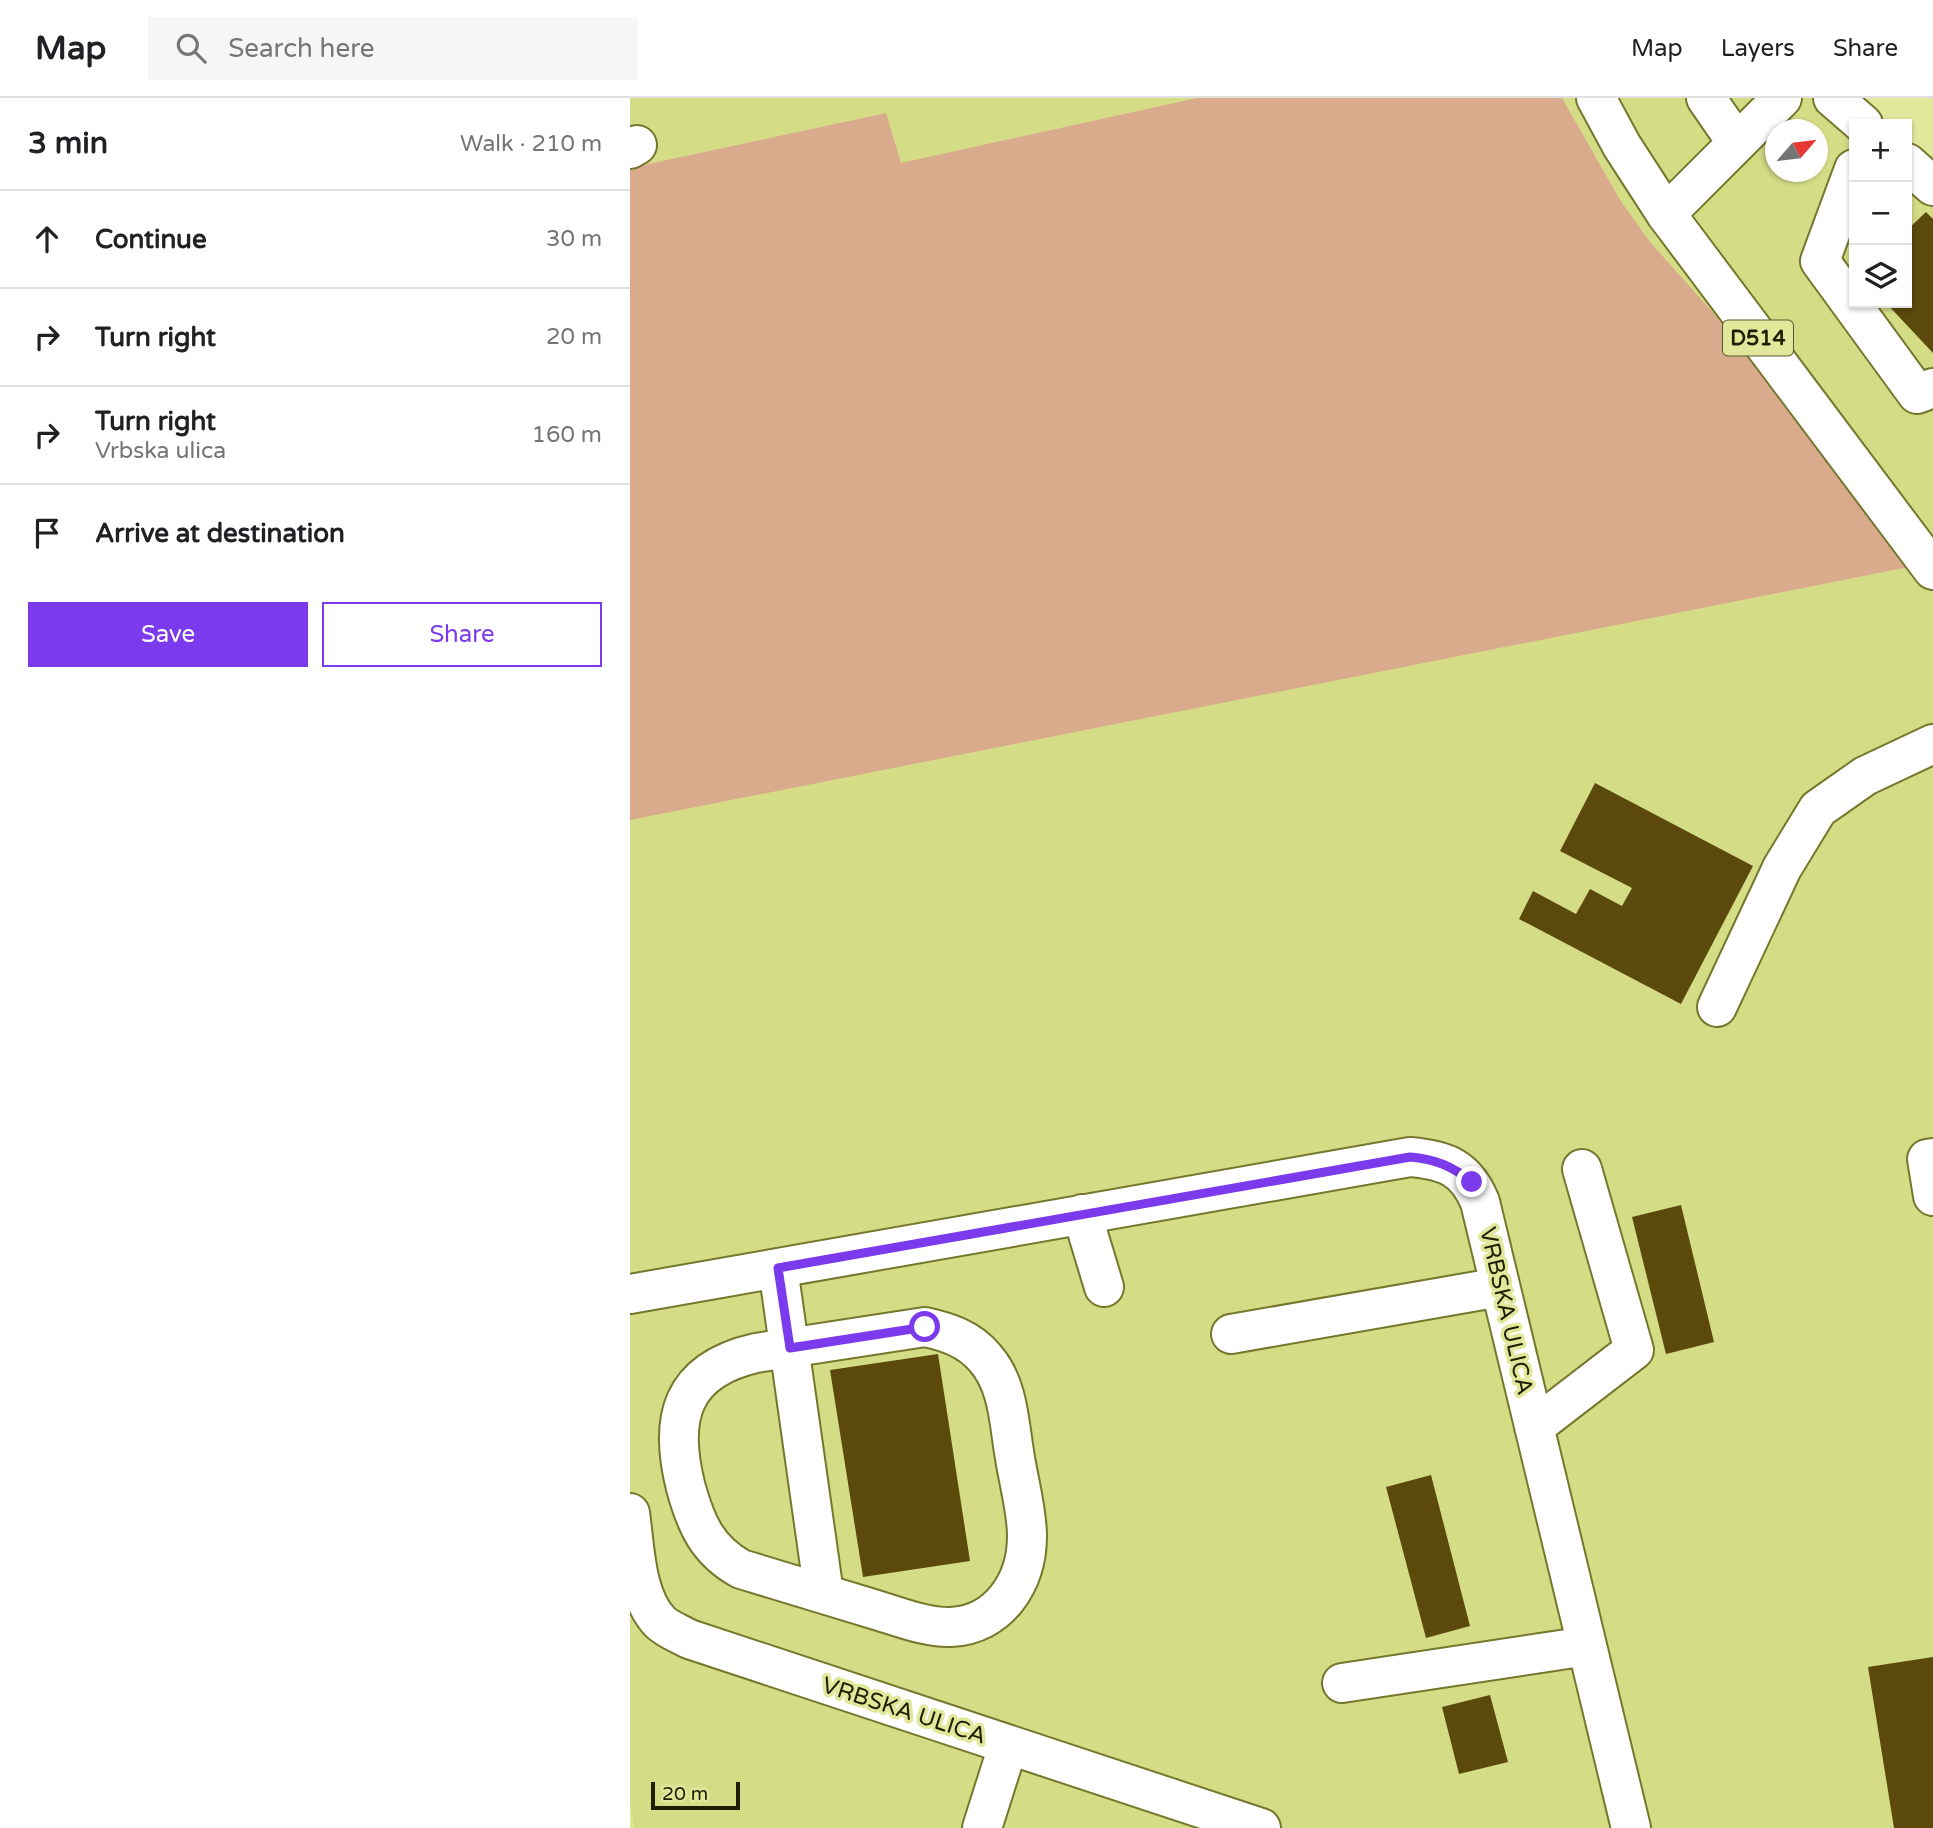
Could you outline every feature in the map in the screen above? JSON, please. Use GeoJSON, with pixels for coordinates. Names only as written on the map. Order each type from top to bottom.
{"type":"FeatureCollection","features":[{"type":"Feature","properties":{"kind":"street","name":"D514"},"geometry":{"type":"LineString","coordinates":[[1596,98],[1622,146],[1666,214],[1933,570]]}},
{"type":"Feature","properties":{"kind":"street"},"geometry":{"type":"LineString","coordinates":[[1706,98],[1737,143]]}},
{"type":"Feature","properties":{"kind":"street"},"geometry":{"type":"LineString","coordinates":[[1666,214],[1782,98]]}},
{"type":"Feature","properties":{"kind":"street"},"geometry":{"type":"LineString","coordinates":[[1833,98],[1857,119]]}},
{"type":"Feature","properties":{"kind":"street"},"geometry":{"type":"LineString","coordinates":[[1912,167],[1933,186]]}},
{"type":"Feature","properties":{"kind":"street"},"geometry":{"type":"LineString","coordinates":[[1849,182],[1820,261],[1917,394],[1933,388]]}},
{"type":"Feature","properties":{"kind":"street"},"geometry":{"type":"LineString","coordinates":[[1717,1007],[1782,868],[1818,809],[1865,776],[1933,744]]}},
{"type":"Feature","properties":{"kind":"street","name":"VRBSKA ULICA"},"geometry":{"type":"LineString","coordinates":[[630,1294],[1410,1157],[1432,1159],[1453,1167],[1472,1182],[1480,1202],[1631,1828]]}},
{"type":"Feature","properties":{"kind":"street"},"geometry":{"type":"LineString","coordinates":[[1933,1158],[1927,1159],[1933,1196]]}},
{"type":"Feature","properties":{"kind":"street"},"geometry":{"type":"LineString","coordinates":[[1534,1427],[1633,1350],[1582,1169]]}},
{"type":"Feature","properties":{"kind":"street"},"geometry":{"type":"LineString","coordinates":[[1082,1214],[1104,1287]]}},
{"type":"Feature","properties":{"kind":"street"},"geometry":{"type":"LineString","coordinates":[[778,1268],[824,1594]]}},
{"type":"Feature","properties":{"kind":"street"},"geometry":{"type":"LineString","coordinates":[[1231,1334],[1500,1287]]}},
{"type":"Feature","properties":{"kind":"street"},"geometry":{"type":"LineString","coordinates":[[925,1327],[948,1332],[967,1342],[986,1358],[1004,1388],[1027,1534],[1026,1560],[1007,1600],[993,1614],[974,1623],[949,1627],[910,1620],[741,1569],[708,1545],[694,1518],[679,1462],[677,1429],[683,1405],[708,1371],[730,1359],[790,1348],[925,1327]]}},
{"type":"Feature","properties":{"kind":"street","name":"VRBSKA ULICA"},"geometry":{"type":"LineString","coordinates":[[630,1513],[640,1581],[650,1607],[661,1623],[689,1639],[1261,1828]]}},
{"type":"Feature","properties":{"kind":"street"},"geometry":{"type":"LineString","coordinates":[[1342,1684],[1587,1646]]}},
{"type":"Feature","properties":{"kind":"street"},"geometry":{"type":"LineString","coordinates":[[982,1828],[1008,1746]]}},
{"type":"Feature","properties":{"kind":"shaded area"},"geometry":{"type":"Polygon","coordinates":[[[630,98],[1824,98],[1849,120],[1849,308],[1912,308],[1912,177],[1933,196],[1933,1828],[634,1828],[630,1804],[630,98]]]}},
{"type":"Feature","properties":{"kind":"shaded area"},"geometry":{"type":"Polygon","coordinates":[[[1197,98],[1562,98],[1620,200],[1650,242],[1734,336],[1909,567],[630,820],[630,168],[886,113],[901,163],[1197,98]]]}},
{"type":"Feature","properties":{"kind":"building"},"geometry":{"type":"Polygon","coordinates":[[[1926,212],[1933,219],[1933,353],[1891,308],[1912,308],[1912,225],[1926,212]]]}},
{"type":"Feature","properties":{"kind":"building"},"geometry":{"type":"Polygon","coordinates":[[[1595,783],[1753,866],[1681,1004],[1519,919],[1533,891],[1576,914],[1590,889],[1622,906],[1632,888],[1560,851],[1595,783]]]}},
{"type":"Feature","properties":{"kind":"building"},"geometry":{"type":"Polygon","coordinates":[[[1681,1205],[1714,1342],[1666,1354],[1632,1217],[1681,1205]]]}},
{"type":"Feature","properties":{"kind":"building"},"geometry":{"type":"Polygon","coordinates":[[[938,1354],[970,1561],[863,1577],[830,1370],[938,1354]]]}},
{"type":"Feature","properties":{"kind":"building"},"geometry":{"type":"Polygon","coordinates":[[[1431,1475],[1470,1626],[1426,1638],[1386,1487],[1431,1475]]]}},
{"type":"Feature","properties":{"kind":"building"},"geometry":{"type":"Polygon","coordinates":[[[1933,1657],[1933,1828],[1894,1828],[1868,1667],[1933,1657]]]}},
{"type":"Feature","properties":{"kind":"building"},"geometry":{"type":"Polygon","coordinates":[[[1490,1695],[1508,1762],[1459,1774],[1442,1707],[1490,1695]]]}},
{"type":"Feature","properties":{"kind":"route"},"geometry":{"type":"LineString","coordinates":[[925,1327],[790,1348],[778,1268],[1410,1157],[1432,1159],[1453,1167],[1472,1182]]}}]}
